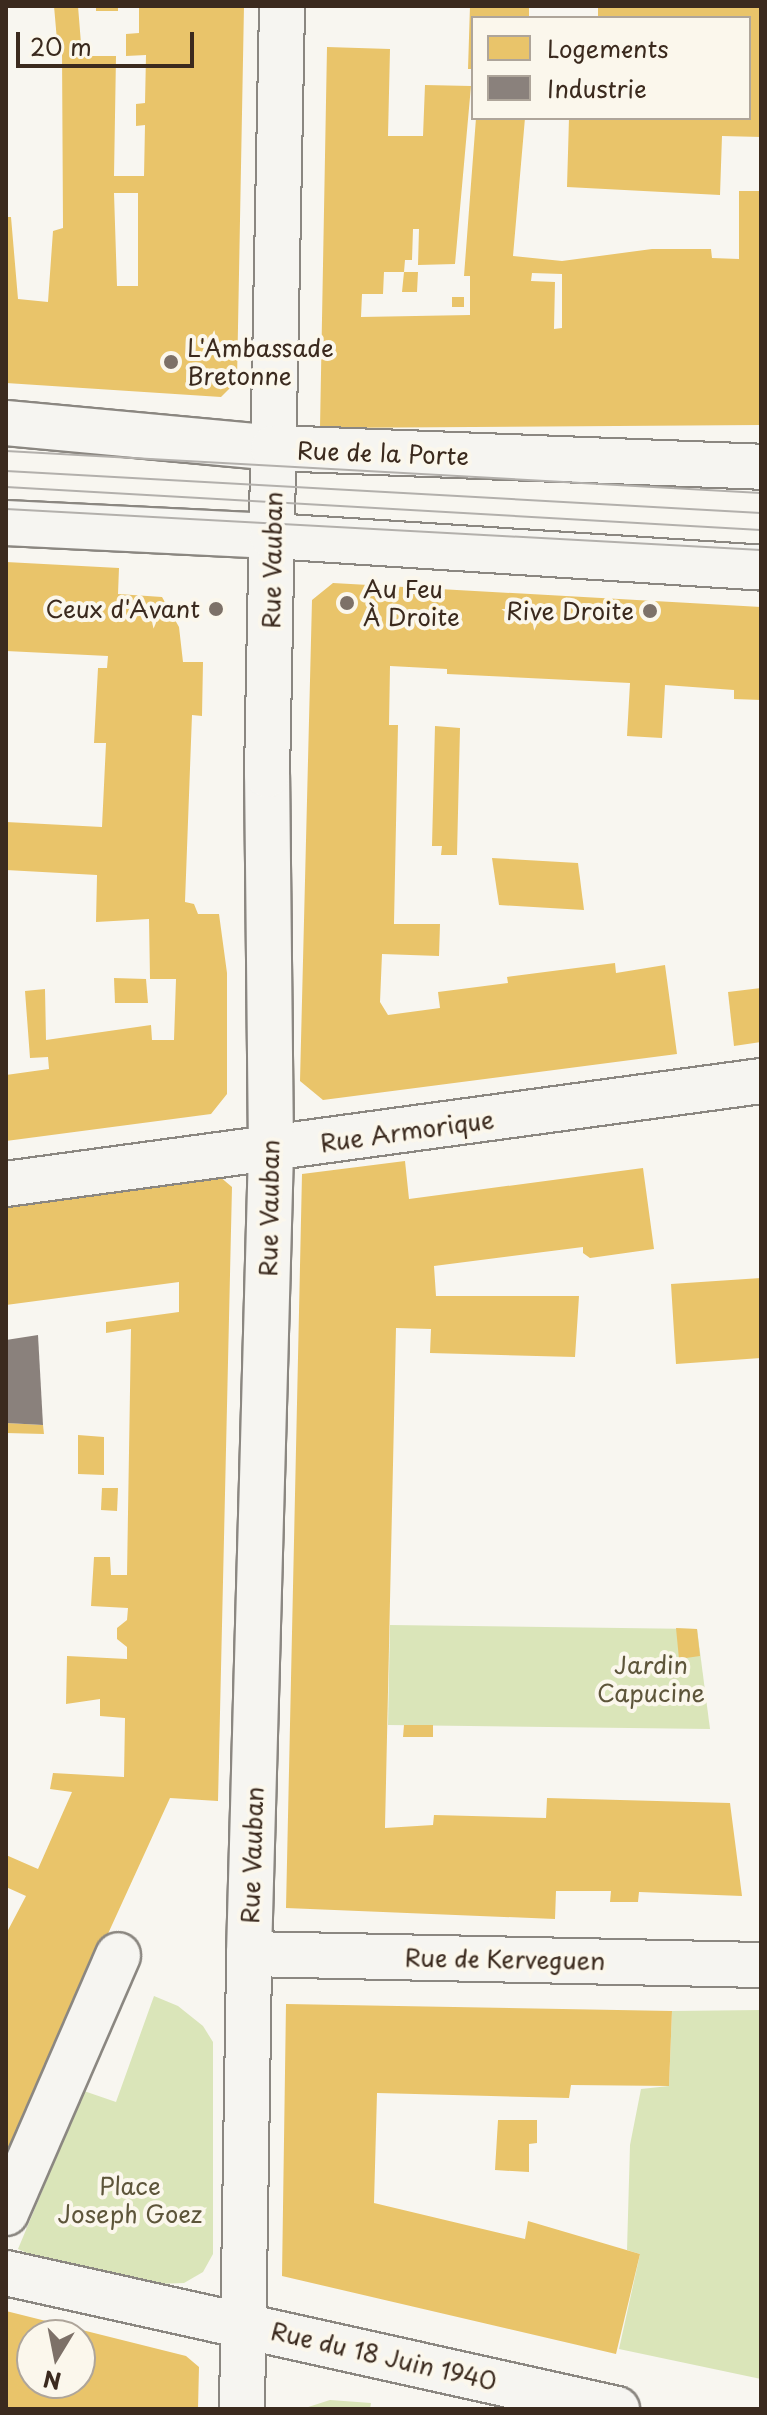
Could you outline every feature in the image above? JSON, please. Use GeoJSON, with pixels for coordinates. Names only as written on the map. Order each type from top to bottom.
{"type":"FeatureCollection","features":[{"type":"Feature","properties":{"kind":"street","name":"Rue Vauban"},"geometry":{"type":"LineString","coordinates":[[242,2409],[249,1954],[271,1150],[267,775],[282,6]]}},
{"type":"Feature","properties":{"kind":"street","name":"Rue de la Porte"},"geometry":{"type":"LineString","coordinates":[[6,423],[273,448],[761,467]]}},
{"type":"Feature","properties":{"kind":"street"},"geometry":{"type":"LineString","coordinates":[[6,523],[272,536],[761,568]]}},
{"type":"Feature","properties":{"kind":"street","name":"Rue Armorique"},"geometry":{"type":"LineString","coordinates":[[6,1184],[761,1081]]}},
{"type":"Feature","properties":{"kind":"street","name":"Rue de Kerveguen"},"geometry":{"type":"LineString","coordinates":[[249,1954],[761,1965]]}},
{"type":"Feature","properties":{"kind":"street"},"geometry":{"type":"LineString","coordinates":[[6,2213],[118,1955]]}},
{"type":"Feature","properties":{"kind":"street"},"geometry":{"type":"LineString","coordinates":[[6,2273],[245,2324]]}},
{"type":"Feature","properties":{"kind":"street","name":"Rue du 18 Juin 1940"},"geometry":{"type":"LineString","coordinates":[[245,2324],[617,2409]]}},
{"type":"Feature","properties":{"kind":"green space","name":"Jardin Capucine"},"geometry":{"type":"Polygon","coordinates":[[[390,1625],[697,1629],[710,1729],[388,1725],[390,1625]]]}},
{"type":"Feature","properties":{"kind":"green space","name":"Place Joseph Goez"},"geometry":{"type":"Polygon","coordinates":[[[154,1996],[178,2006],[203,2026],[213,2042],[213,2254],[203,2272],[184,2283],[130,2285],[67,2271],[18,2249],[84,2091],[116,2102],[154,1996]]]}},
{"type":"Feature","properties":{"kind":"green space"},"geometry":{"type":"Polygon","coordinates":[[[761,2010],[761,2379],[619,2349],[640,2254],[627,2250],[630,2145],[641,2089],[669,2086],[672,2011],[761,2010]]]}},
{"type":"Feature","properties":{"kind":"green space"},"geometry":{"type":"Polygon","coordinates":[[[330,2400],[371,2403],[370,2409],[302,2409],[330,2400]]]}},
{"type":"Feature","properties":{"kind":"building: Logements"},"geometry":{"type":"Polygon","coordinates":[[[54,6],[78,6],[82,56],[116,56],[114,176],[144,176],[145,125],[136,126],[136,104],[145,103],[146,55],[126,56],[126,34],[139,33],[139,6],[244,6],[237,381],[221,397],[6,383],[6,217],[11,217],[18,299],[48,302],[53,231],[63,228],[62,52],[58,52],[54,6]],[[114,193],[117,286],[138,286],[138,193],[114,193]]]}},
{"type":"Feature","properties":{"kind":"building: Logements"},"geometry":{"type":"Polygon","coordinates":[[[96,6],[118,6],[118,11],[96,11],[96,6]]]}},
{"type":"Feature","properties":{"kind":"building: Logements"},"geometry":{"type":"Polygon","coordinates":[[[470,6],[529,6],[529,16],[471,16],[471,69],[468,69],[470,6]]]}},
{"type":"Feature","properties":{"kind":"building: Logements"},"geometry":{"type":"Polygon","coordinates":[[[598,6],[761,6],[761,137],[722,136],[720,195],[567,187],[569,120],[751,120],[751,16],[598,16],[598,6]]]}},
{"type":"Feature","properties":{"kind":"building: Logements"},"geometry":{"type":"Polygon","coordinates":[[[327,47],[390,49],[388,136],[423,136],[425,85],[471,86],[455,264],[418,265],[419,229],[413,229],[412,260],[405,260],[404,272],[384,272],[383,294],[362,294],[361,317],[470,315],[470,276],[464,276],[476,120],[525,120],[513,256],[562,261],[652,249],[711,249],[712,258],[739,259],[739,191],[761,191],[761,425],[320,428],[327,47]],[[532,273],[531,281],[555,282],[554,329],[562,328],[562,274],[532,273]]]}},
{"type":"Feature","properties":{"kind":"building: Logements"},"geometry":{"type":"Polygon","coordinates":[[[404,272],[418,272],[417,292],[402,292],[404,272]]]}},
{"type":"Feature","properties":{"kind":"building: Logements"},"geometry":{"type":"Polygon","coordinates":[[[452,297],[464,297],[464,307],[452,307],[452,297]]]}},
{"type":"Feature","properties":{"kind":"building: Logements"},"geometry":{"type":"Polygon","coordinates":[[[6,562],[119,568],[118,594],[162,597],[179,627],[183,662],[203,662],[202,716],[192,715],[185,902],[194,904],[198,914],[219,914],[227,973],[227,1094],[211,1114],[6,1141],[6,1075],[49,1069],[48,1057],[30,1058],[25,991],[45,989],[46,1040],[151,1025],[152,1040],[174,1040],[176,979],[150,979],[149,919],[96,922],[97,875],[6,870],[6,822],[102,827],[106,743],[94,743],[98,668],[107,668],[108,656],[6,651],[6,562]]]}},
{"type":"Feature","properties":{"kind":"building: Logements"},"geometry":{"type":"Polygon","coordinates":[[[333,583],[761,607],[761,700],[734,699],[734,690],[665,685],[662,738],[627,736],[630,683],[447,674],[447,669],[390,666],[389,725],[398,725],[394,924],[440,924],[439,956],[382,954],[380,1002],[388,1015],[440,1008],[438,992],[508,983],[507,977],[615,963],[616,973],[665,965],[677,1054],[323,1100],[300,1081],[312,600],[333,583]]]}},
{"type":"Feature","properties":{"kind":"building: Logements"},"geometry":{"type":"Polygon","coordinates":[[[435,726],[460,728],[457,855],[441,855],[442,846],[432,846],[435,726]]]}},
{"type":"Feature","properties":{"kind":"building: Logements"},"geometry":{"type":"Polygon","coordinates":[[[492,858],[578,863],[584,910],[499,905],[492,858]]]}},
{"type":"Feature","properties":{"kind":"building: Logements"},"geometry":{"type":"Polygon","coordinates":[[[114,978],[146,979],[148,1003],[115,1003],[114,978]]]}},
{"type":"Feature","properties":{"kind":"building: Logements"},"geometry":{"type":"Polygon","coordinates":[[[761,988],[761,1042],[734,1046],[728,992],[761,988]]]}},
{"type":"Feature","properties":{"kind":"building: Logements"},"geometry":{"type":"Polygon","coordinates":[[[405,1161],[409,1199],[643,1168],[654,1249],[590,1258],[583,1253],[583,1247],[434,1266],[436,1296],[579,1296],[575,1357],[430,1353],[431,1329],[396,1328],[385,1828],[433,1825],[434,1815],[546,1818],[547,1798],[730,1803],[742,1896],[639,1892],[638,1902],[610,1902],[611,1891],[556,1891],[555,1919],[286,1908],[302,1174],[405,1161]]]}},
{"type":"Feature","properties":{"kind":"building: Logements"},"geometry":{"type":"Polygon","coordinates":[[[219,1176],[232,1187],[218,1801],[170,1798],[6,2157],[6,1934],[26,1896],[6,1887],[6,1855],[38,1869],[72,1792],[50,1789],[53,1773],[124,1777],[125,1718],[100,1716],[100,1699],[66,1704],[67,1656],[127,1659],[127,1647],[117,1639],[117,1628],[127,1620],[128,1608],[91,1606],[94,1557],[110,1557],[111,1575],[127,1575],[131,1329],[106,1333],[106,1322],[179,1312],[179,1282],[6,1305],[6,1204],[219,1176]]]}},
{"type":"Feature","properties":{"kind":"building: Logements"},"geometry":{"type":"Polygon","coordinates":[[[761,1278],[761,1358],[676,1364],[671,1284],[761,1278]]]}},
{"type":"Feature","properties":{"kind":"building: Logements"},"geometry":{"type":"Polygon","coordinates":[[[6,1423],[43,1425],[44,1434],[6,1433],[6,1423]]]}},
{"type":"Feature","properties":{"kind":"building: Logements"},"geometry":{"type":"Polygon","coordinates":[[[78,1435],[104,1437],[104,1475],[78,1474],[78,1435]]]}},
{"type":"Feature","properties":{"kind":"building: Logements"},"geometry":{"type":"Polygon","coordinates":[[[102,1488],[118,1488],[117,1511],[101,1510],[102,1488]]]}},
{"type":"Feature","properties":{"kind":"building: Logements"},"geometry":{"type":"Polygon","coordinates":[[[676,1628],[697,1629],[700,1656],[679,1659],[676,1628]]]}},
{"type":"Feature","properties":{"kind":"building: Logements"},"geometry":{"type":"Polygon","coordinates":[[[404,1725],[433,1725],[433,1737],[403,1737],[404,1725]]]}},
{"type":"Feature","properties":{"kind":"building: Logements"},"geometry":{"type":"Polygon","coordinates":[[[286,2004],[672,2011],[669,2086],[571,2085],[569,2098],[377,2093],[374,2203],[525,2239],[528,2221],[640,2254],[616,2354],[282,2276],[286,2004]]]}},
{"type":"Feature","properties":{"kind":"building: Logements"},"geometry":{"type":"Polygon","coordinates":[[[498,2120],[537,2120],[537,2143],[529,2144],[529,2172],[495,2170],[498,2120]]]}},
{"type":"Feature","properties":{"kind":"building: Logements"},"geometry":{"type":"Polygon","coordinates":[[[6,2311],[38,2319],[16,2319],[16,2399],[96,2399],[96,2334],[186,2356],[199,2367],[198,2409],[6,2409],[6,2311]]]}},
{"type":"Feature","properties":{"kind":"building: Industrie"},"geometry":{"type":"Polygon","coordinates":[[[38,1335],[43,1425],[6,1423],[6,1340],[38,1335]]]}},
{"type":"Feature","properties":{"kind":"tram line"},"geometry":{"type":"LineString","coordinates":[[6,451],[761,493]]}},
{"type":"Feature","properties":{"kind":"tram line"},"geometry":{"type":"LineString","coordinates":[[6,471],[761,513]]}},
{"type":"Feature","properties":{"kind":"tram line"},"geometry":{"type":"LineString","coordinates":[[6,487],[761,530]]}},
{"type":"Feature","properties":{"kind":"tram line"},"geometry":{"type":"LineString","coordinates":[[6,509],[761,550]]}},
{"type":"Feature","properties":{"kind":"place","name":"L'Ambassade Bretonne"},"geometry":{"type":"Point","coordinates":[171,362]}},
{"type":"Feature","properties":{"kind":"place","name":"Au Feu À Droite"},"geometry":{"type":"Point","coordinates":[347,603]}},
{"type":"Feature","properties":{"kind":"place","name":"Ceux d'Avant"},"geometry":{"type":"Point","coordinates":[216,609]}},
{"type":"Feature","properties":{"kind":"place","name":"Rive Droite"},"geometry":{"type":"Point","coordinates":[650,611]}}]}
